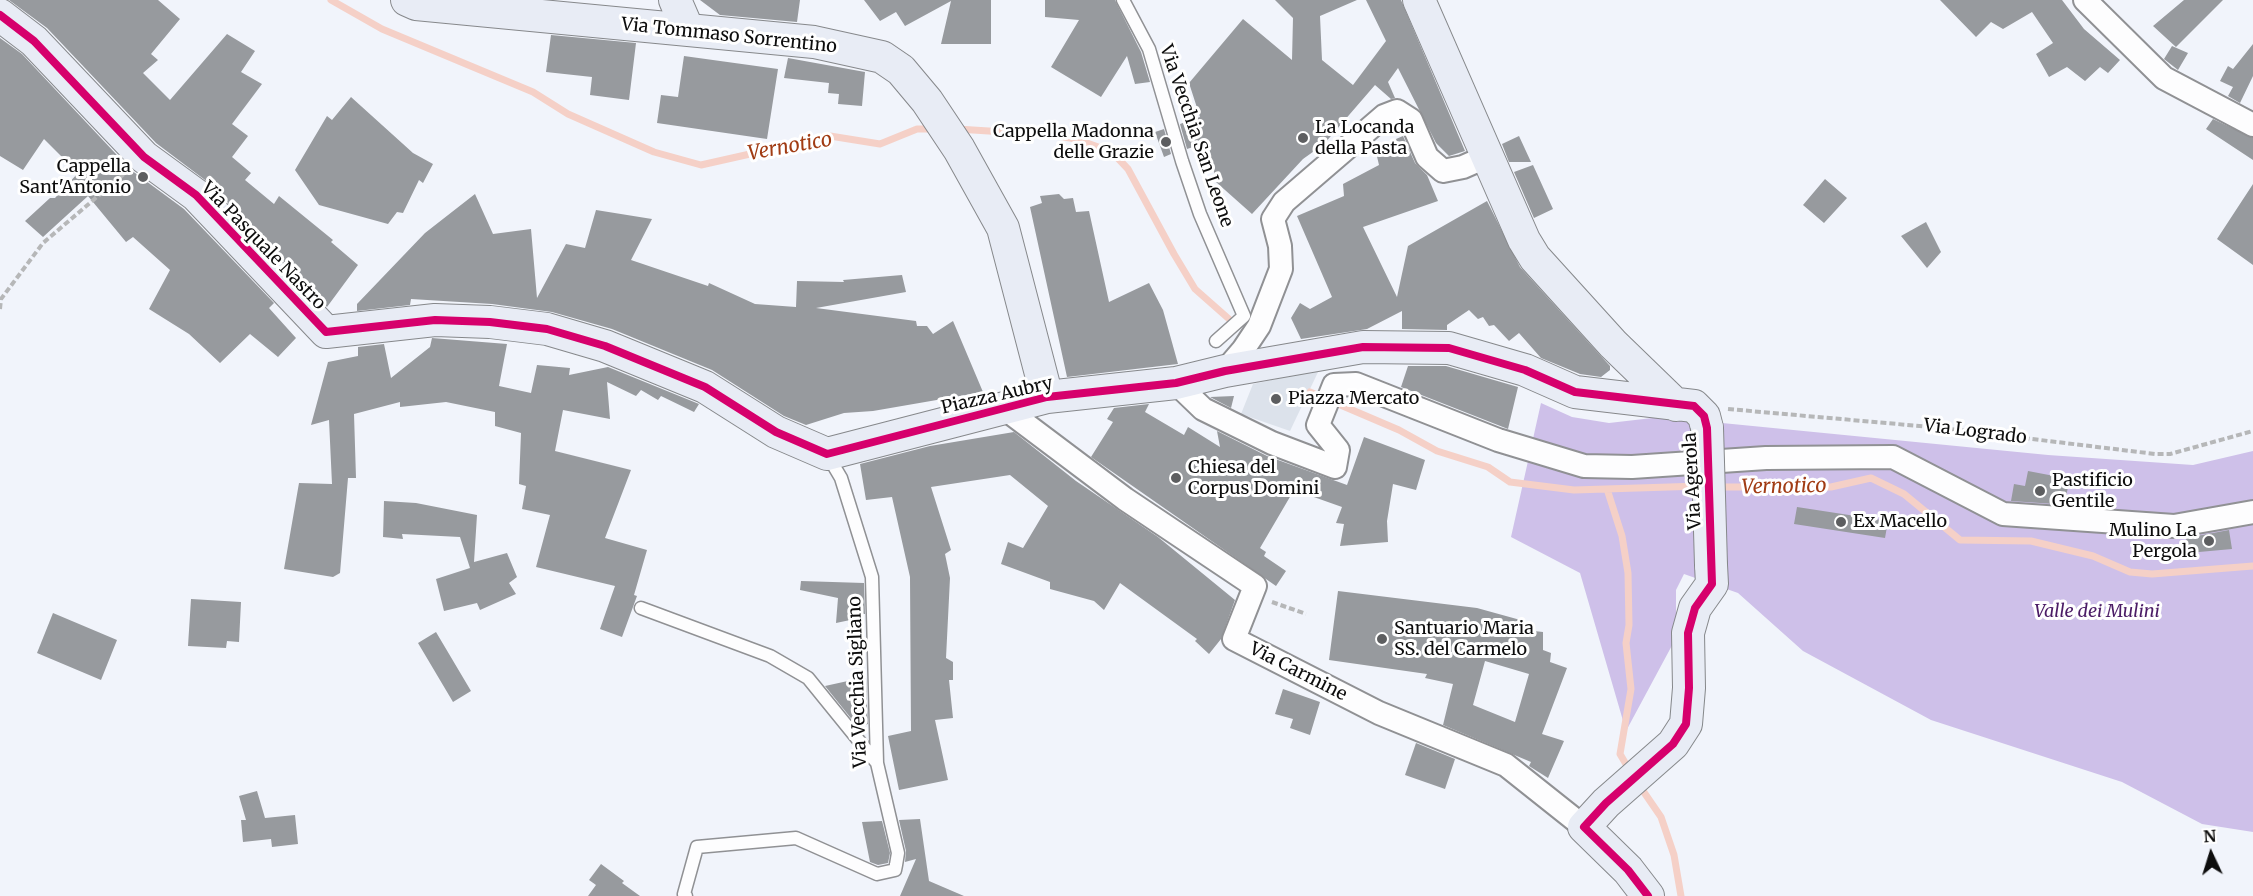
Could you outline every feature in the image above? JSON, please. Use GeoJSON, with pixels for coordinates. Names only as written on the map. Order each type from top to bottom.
{"type":"FeatureCollection","features":[{"type":"Feature","properties":{"kind":"street","name":"Via Tommaso Sorrentino"},"geometry":{"type":"LineString","coordinates":[[407,0],[416,4],[814,42],[882,57],[901,70],[927,101],[959,149],[1003,228],[1047,397]]}},
{"type":"Feature","properties":{"kind":"street"},"geometry":{"type":"LineString","coordinates":[[675,0],[688,30]]}},
{"type":"Feature","properties":{"kind":"street"},"geometry":{"type":"LineString","coordinates":[[1419,0],[1524,240],[1535,258],[1613,344],[1692,413]]}},
{"type":"Feature","properties":{"kind":"street"},"geometry":{"type":"LineString","coordinates":[[2085,0],[2164,78],[2253,125]]}},
{"type":"Feature","properties":{"kind":"street","name":"Via Pasquale Nastro"},"geometry":{"type":"LineString","coordinates":[[0,15],[34,41],[144,157],[196,195],[326,332],[435,320],[490,322],[548,329],[605,346],[705,387],[776,432],[827,454]]}},
{"type":"Feature","properties":{"kind":"street"},"geometry":{"type":"LineString","coordinates":[[1225,371],[1259,326],[1281,269],[1280,246],[1273,219],[1278,210],[1284,202],[1384,116],[1397,111],[1411,120],[1427,157],[1443,171],[1463,167],[1488,156]]}},
{"type":"Feature","properties":{"kind":"street"},"geometry":{"type":"LineString","coordinates":[[1594,393],[1612,377],[1619,361],[1613,344]]}},
{"type":"Feature","properties":{"kind":"street"},"geometry":{"type":"LineString","coordinates":[[1176,383],[1225,371],[1363,347],[1449,348],[1525,370],[1575,392],[1594,393],[1606,398],[1692,413]]}},
{"type":"Feature","properties":{"kind":"street"},"geometry":{"type":"LineString","coordinates":[[1176,383],[1203,409],[1272,443],[1335,467],[1338,450],[1318,425],[1334,385],[1356,384],[1498,440],[1584,466],[1632,467],[1766,458],[1893,457],[2004,514],[2174,526],[2253,512]]}},
{"type":"Feature","properties":{"kind":"street","name":"Piazza Aubry"},"geometry":{"type":"LineString","coordinates":[[827,454],[1047,397],[1176,383]]}},
{"type":"Feature","properties":{"kind":"street"},"geometry":{"type":"LineString","coordinates":[[1004,408],[1125,499],[1255,586],[1251,595]]}},
{"type":"Feature","properties":{"kind":"street","name":"Via Agerola"},"geometry":{"type":"LineString","coordinates":[[1584,827],[1606,803],[1673,744],[1686,724],[1689,688],[1688,633],[1695,608],[1712,584],[1692,413]]}},
{"type":"Feature","properties":{"kind":"street","name":"Via Carmine"},"geometry":{"type":"LineString","coordinates":[[1251,595],[1234,639],[1379,713],[1506,765],[1543,791],[1584,827]]}},
{"type":"Feature","properties":{"kind":"street"},"geometry":{"type":"LineString","coordinates":[[1584,827],[1628,870],[1648,896]]}},
{"type":"Feature","properties":{"kind":"lane","name":"Via Vecchia San Leone"},"geometry":{"type":"LineString","coordinates":[[1123,0],[1149,49],[1200,214],[1244,316],[1216,341]]}},
{"type":"Feature","properties":{"kind":"lane","name":"Via Vecchia Sigliano"},"geometry":{"type":"LineString","coordinates":[[686,896],[684,894],[697,847],[796,838],[877,874],[895,870],[898,853],[877,763],[872,577],[842,478],[827,454]]}},
{"type":"Feature","properties":{"kind":"lane"},"geometry":{"type":"LineString","coordinates":[[641,608],[770,656],[808,678],[877,763]]}},
{"type":"Feature","properties":{"kind":"path"},"geometry":{"type":"LineString","coordinates":[[0,309],[1,299],[44,243],[144,157]]}},
{"type":"Feature","properties":{"kind":"path"},"geometry":{"type":"LineString","coordinates":[[1251,595],[1306,614]]}},
{"type":"Feature","properties":{"kind":"green space","name":"Valle dei Mulini"},"geometry":{"type":"Polygon","coordinates":[[[1541,403],[1572,417],[1609,423],[1661,417],[2048,455],[2193,465],[2253,451],[2253,832],[2202,824],[2122,782],[1931,720],[1803,651],[1738,593],[1684,574],[1676,590],[1676,638],[1626,731],[1580,573],[1511,537],[1541,403]]]}},
{"type":"Feature","properties":{"kind":"shaded area","name":"Piazza Mercato"},"geometry":{"type":"Polygon","coordinates":[[[1319,370],[1290,431],[1241,414],[1253,384],[1319,370]]]}},
{"type":"Feature","properties":{"kind":"building"},"geometry":{"type":"Polygon","coordinates":[[[9,0],[158,0],[180,19],[151,54],[158,60],[143,73],[170,100],[227,34],[255,51],[241,72],[262,84],[232,124],[248,136],[232,157],[251,173],[245,180],[274,204],[279,196],[333,240],[331,242],[358,265],[327,307],[209,183],[156,143],[47,28],[9,0]]]}},
{"type":"Feature","properties":{"kind":"building"},"geometry":{"type":"Polygon","coordinates":[[[700,0],[800,0],[797,22],[720,15],[700,0]]]}},
{"type":"Feature","properties":{"kind":"building"},"geometry":{"type":"Polygon","coordinates":[[[864,0],[991,0],[991,44],[941,44],[951,1],[905,26],[896,12],[880,21],[864,0]]]}},
{"type":"Feature","properties":{"kind":"building"},"geometry":{"type":"Polygon","coordinates":[[[1045,0],[1115,0],[1141,52],[1150,82],[1135,84],[1127,56],[1101,97],[1051,67],[1079,20],[1045,17],[1045,0]]]}},
{"type":"Feature","properties":{"kind":"building"},"geometry":{"type":"Polygon","coordinates":[[[1275,0],[1357,0],[1320,16],[1322,60],[1353,85],[1386,41],[1366,0],[1401,0],[1465,151],[1449,156],[1436,143],[1398,68],[1388,82],[1395,98],[1391,99],[1375,85],[1324,144],[1303,159],[1252,214],[1216,182],[1208,142],[1187,149],[1180,124],[1200,117],[1189,83],[1243,19],[1292,60],[1293,18],[1275,0]]]}},
{"type":"Feature","properties":{"kind":"building"},"geometry":{"type":"Polygon","coordinates":[[[1940,0],[2062,0],[2084,29],[2120,60],[2108,73],[2100,67],[2085,81],[2067,67],[2049,77],[2036,54],[2053,43],[2032,12],[2003,29],[1991,22],[1976,37],[1940,0]]]}},
{"type":"Feature","properties":{"kind":"building"},"geometry":{"type":"Polygon","coordinates":[[[2184,0],[2223,0],[2176,47],[2153,26],[2184,0]]]}},
{"type":"Feature","properties":{"kind":"building"},"geometry":{"type":"Polygon","coordinates":[[[551,35],[636,43],[629,100],[590,95],[592,77],[546,72],[551,35]]]}},
{"type":"Feature","properties":{"kind":"building"},"geometry":{"type":"Polygon","coordinates":[[[0,38],[22,54],[131,170],[184,209],[274,303],[269,308],[296,338],[278,357],[250,334],[220,363],[189,334],[149,309],[170,270],[133,237],[126,242],[88,196],[43,237],[25,221],[50,198],[55,198],[78,173],[44,139],[23,170],[0,156],[0,38]]]}},
{"type":"Feature","properties":{"kind":"building"},"geometry":{"type":"Polygon","coordinates":[[[2253,44],[2253,76],[2240,103],[2228,96],[2233,87],[2220,81],[2228,66],[2233,69],[2253,44]]]}},
{"type":"Feature","properties":{"kind":"building"},"geometry":{"type":"Polygon","coordinates":[[[2172,46],[2188,53],[2178,70],[2164,59],[2172,46]]]}},
{"type":"Feature","properties":{"kind":"building"},"geometry":{"type":"Polygon","coordinates":[[[684,56],[778,69],[767,139],[657,123],[661,95],[678,97],[684,56]]]}},
{"type":"Feature","properties":{"kind":"building"},"geometry":{"type":"Polygon","coordinates":[[[788,58],[865,72],[862,106],[838,104],[839,94],[828,93],[829,83],[784,78],[788,58]]]}},
{"type":"Feature","properties":{"kind":"building"},"geometry":{"type":"Polygon","coordinates":[[[351,97],[413,153],[433,164],[423,183],[419,180],[403,213],[397,212],[388,224],[319,205],[295,170],[327,116],[332,120],[351,97]]]}},
{"type":"Feature","properties":{"kind":"building"},"geometry":{"type":"Polygon","coordinates":[[[2213,119],[2253,138],[2253,160],[2206,129],[2213,119]]]}},
{"type":"Feature","properties":{"kind":"building"},"geometry":{"type":"Polygon","coordinates":[[[1164,129],[1171,154],[1164,157],[1155,132],[1164,129]]]}},
{"type":"Feature","properties":{"kind":"building"},"geometry":{"type":"Polygon","coordinates":[[[1403,136],[1415,163],[1427,175],[1438,201],[1363,227],[1397,297],[1408,246],[1487,201],[1520,267],[1610,366],[1610,370],[1601,377],[1580,374],[1541,358],[1519,333],[1509,341],[1494,325],[1489,326],[1483,317],[1478,319],[1469,310],[1447,325],[1447,330],[1402,329],[1402,311],[1367,329],[1301,339],[1291,318],[1300,303],[1310,309],[1332,297],[1297,216],[1344,196],[1343,184],[1379,165],[1375,148],[1403,136]]]}},
{"type":"Feature","properties":{"kind":"building"},"geometry":{"type":"Polygon","coordinates":[[[1519,136],[1531,162],[1509,162],[1502,144],[1519,136]]]}},
{"type":"Feature","properties":{"kind":"building"},"geometry":{"type":"Polygon","coordinates":[[[1533,165],[1553,209],[1534,218],[1514,172],[1533,165]]]}},
{"type":"Feature","properties":{"kind":"building"},"geometry":{"type":"Polygon","coordinates":[[[1825,179],[1847,198],[1824,223],[1803,205],[1825,179]]]}},
{"type":"Feature","properties":{"kind":"building"},"geometry":{"type":"Polygon","coordinates":[[[2253,184],[2253,265],[2217,239],[2253,184]]]}},
{"type":"Feature","properties":{"kind":"building"},"geometry":{"type":"Polygon","coordinates":[[[475,194],[493,234],[531,229],[537,298],[566,244],[585,248],[596,210],[652,219],[631,260],[708,286],[709,283],[755,304],[796,307],[797,281],[844,282],[843,280],[902,275],[906,292],[816,308],[916,321],[917,326],[927,326],[933,334],[953,321],[983,392],[873,411],[844,413],[806,425],[784,416],[712,370],[612,329],[552,312],[492,304],[411,299],[410,305],[357,311],[357,304],[425,233],[475,194]]]}},
{"type":"Feature","properties":{"kind":"building"},"geometry":{"type":"Polygon","coordinates":[[[1059,194],[1064,199],[1073,198],[1076,212],[1089,211],[1109,302],[1149,283],[1163,310],[1178,364],[1067,377],[1030,207],[1042,203],[1040,196],[1059,194]]]}},
{"type":"Feature","properties":{"kind":"building"},"geometry":{"type":"Polygon","coordinates":[[[1926,222],[1941,252],[1927,268],[1901,236],[1926,222]]]}},
{"type":"Feature","properties":{"kind":"building"},"geometry":{"type":"Polygon","coordinates":[[[432,338],[507,344],[499,386],[531,393],[537,365],[570,368],[569,375],[608,367],[699,404],[694,412],[661,396],[658,400],[641,390],[636,396],[607,382],[610,419],[563,410],[555,451],[631,470],[605,538],[647,550],[634,595],[637,596],[622,637],[600,629],[615,586],[536,567],[550,515],[522,509],[526,486],[519,484],[521,433],[495,426],[495,412],[446,402],[400,407],[400,402],[354,414],[356,478],[348,478],[340,573],[333,577],[284,569],[299,483],[332,484],[329,420],[311,425],[328,362],[358,356],[358,347],[384,344],[391,378],[430,347],[432,338]]]}},
{"type":"Feature","properties":{"kind":"building"},"geometry":{"type":"Polygon","coordinates":[[[1408,366],[1446,366],[1518,387],[1508,429],[1401,387],[1408,366]]]}},
{"type":"Feature","properties":{"kind":"building"},"geometry":{"type":"Polygon","coordinates":[[[1234,396],[1231,408],[1210,397],[1234,396]]]}},
{"type":"Feature","properties":{"kind":"building"},"geometry":{"type":"Polygon","coordinates":[[[1149,404],[1145,412],[1184,435],[1188,427],[1220,447],[1217,431],[1267,456],[1347,485],[1364,437],[1425,460],[1416,490],[1393,484],[1387,521],[1388,542],[1340,546],[1344,524],[1336,523],[1342,507],[1294,490],[1260,548],[1266,552],[1264,556],[1286,571],[1276,586],[1091,457],[1113,422],[1107,419],[1114,408],[1149,404]]]}},
{"type":"Feature","properties":{"kind":"building"},"geometry":{"type":"Polygon","coordinates":[[[1014,432],[1076,481],[1158,537],[1235,600],[1221,639],[1209,654],[1195,641],[1197,639],[1120,583],[1104,610],[1094,601],[1050,589],[1050,582],[1001,564],[1008,542],[1023,548],[1048,506],[1010,475],[931,487],[951,550],[945,554],[950,578],[946,658],[953,662],[953,680],[949,680],[953,718],[935,720],[948,780],[899,790],[888,736],[911,731],[910,577],[892,497],[866,500],[860,464],[930,446],[1014,432]]]}},
{"type":"Feature","properties":{"kind":"building","name":"Pastificio Gentile"},"geometry":{"type":"Polygon","coordinates":[[[2028,471],[2070,479],[2066,496],[2085,500],[2084,506],[2011,501],[2014,484],[2025,486],[2028,471]]]}},
{"type":"Feature","properties":{"kind":"building"},"geometry":{"type":"Polygon","coordinates":[[[384,501],[416,503],[477,515],[474,562],[507,553],[517,577],[509,583],[516,594],[480,610],[477,603],[444,611],[436,579],[470,568],[460,537],[402,534],[403,539],[383,537],[384,501]]]}},
{"type":"Feature","properties":{"kind":"building","name":"Ex Macello"},"geometry":{"type":"Polygon","coordinates":[[[1797,507],[1888,521],[1885,538],[1794,524],[1797,507]]]}},
{"type":"Feature","properties":{"kind":"building","name":"Mulino La Pergola"},"geometry":{"type":"Polygon","coordinates":[[[2229,530],[2232,549],[2188,553],[2186,538],[2229,530]]]}},
{"type":"Feature","properties":{"kind":"building"},"geometry":{"type":"Polygon","coordinates":[[[801,581],[864,583],[865,614],[854,614],[855,619],[836,623],[838,598],[800,590],[801,581]]]}},
{"type":"Feature","properties":{"kind":"building"},"geometry":{"type":"Polygon","coordinates":[[[1338,591],[1477,608],[1524,621],[1525,630],[1543,632],[1543,650],[1551,653],[1550,662],[1567,668],[1542,734],[1564,741],[1548,778],[1529,766],[1531,762],[1443,725],[1453,684],[1425,678],[1427,674],[1329,660],[1338,591]],[[1485,661],[1473,705],[1515,722],[1529,674],[1485,661]]]}},
{"type":"Feature","properties":{"kind":"building"},"geometry":{"type":"Polygon","coordinates":[[[191,599],[241,602],[239,642],[227,641],[226,648],[188,646],[191,599]]]}},
{"type":"Feature","properties":{"kind":"building"},"geometry":{"type":"Polygon","coordinates":[[[53,613],[117,640],[101,680],[37,653],[53,613]]]}},
{"type":"Feature","properties":{"kind":"building"},"geometry":{"type":"Polygon","coordinates":[[[436,632],[471,691],[453,702],[418,643],[436,632]]]}},
{"type":"Feature","properties":{"kind":"building"},"geometry":{"type":"Polygon","coordinates":[[[866,677],[868,724],[858,727],[825,686],[866,677]]]}},
{"type":"Feature","properties":{"kind":"building"},"geometry":{"type":"Polygon","coordinates":[[[1283,689],[1320,702],[1310,735],[1290,728],[1293,719],[1275,714],[1283,689]]]}},
{"type":"Feature","properties":{"kind":"building"},"geometry":{"type":"Polygon","coordinates":[[[1416,743],[1455,759],[1445,789],[1405,775],[1416,743]]]}},
{"type":"Feature","properties":{"kind":"building"},"geometry":{"type":"Polygon","coordinates":[[[257,791],[265,818],[295,815],[298,844],[272,847],[271,839],[243,842],[241,820],[246,820],[239,796],[257,791]]]}},
{"type":"Feature","properties":{"kind":"building"},"geometry":{"type":"Polygon","coordinates":[[[920,819],[929,881],[964,896],[900,896],[916,859],[905,862],[906,851],[899,820],[920,819]]]}},
{"type":"Feature","properties":{"kind":"building"},"geometry":{"type":"Polygon","coordinates":[[[882,821],[890,853],[888,863],[878,865],[870,862],[862,822],[882,821]]]}},
{"type":"Feature","properties":{"kind":"building"},"geometry":{"type":"Polygon","coordinates":[[[601,864],[640,896],[588,896],[596,885],[589,880],[601,864]]]}},
{"type":"Feature","properties":{"kind":"waterway","name":"Vernotico"},"geometry":{"type":"LineString","coordinates":[[331,0],[382,29],[533,92],[568,114],[654,152],[701,165],[830,136],[880,144],[917,129],[934,129]]}},
{"type":"Feature","properties":{"kind":"waterway","name":"Vernotico"},"geometry":{"type":"LineString","coordinates":[[957,129],[1052,135],[1076,139],[1112,152],[1128,169],[1195,289],[1229,319]]}},
{"type":"Feature","properties":{"kind":"waterway","name":"Vernotico"},"geometry":{"type":"LineString","coordinates":[[1310,392],[1399,430],[1437,451],[1488,467],[1510,482],[1574,490],[1701,486]]}},
{"type":"Feature","properties":{"kind":"waterway","name":"Vernotico"},"geometry":{"type":"LineString","coordinates":[[1715,487],[1831,487],[1871,478],[1904,494],[1960,540],[2031,541],[2093,556],[2130,572],[2152,574],[2253,566]]}},
{"type":"Feature","properties":{"kind":"waterway"},"geometry":{"type":"LineString","coordinates":[[1607,489],[1622,536],[1628,573],[1629,625],[1626,643],[1631,689],[1620,754],[1630,771]]}},
{"type":"Feature","properties":{"kind":"waterway"},"geometry":{"type":"LineString","coordinates":[[1639,785],[1661,817],[1674,855],[1681,896]]}},
{"type":"Feature","properties":{"kind":"cycle path"},"geometry":{"type":"LineString","coordinates":[[0,15],[34,41],[144,157],[196,195],[326,332],[435,320],[490,322],[547,329],[605,346],[705,387],[776,432],[827,454],[1047,397],[1176,383],[1225,371],[1363,347],[1449,348],[1525,370],[1575,392],[1694,406],[1704,416],[1707,428],[1712,584],[1695,608],[1688,633],[1689,688],[1686,724],[1673,744],[1606,803],[1584,827],[1628,870],[1648,896]]}},
{"type":"Feature","properties":{"kind":"place","name":"La Locanda della Pasta"},"geometry":{"type":"Point","coordinates":[1303,138]}},
{"type":"Feature","properties":{"kind":"place","name":"Cappella Madonna delle Grazie"},"geometry":{"type":"Point","coordinates":[1166,142]}},
{"type":"Feature","properties":{"kind":"place","name":"Cappella Sant'Antonio"},"geometry":{"type":"Point","coordinates":[143,177]}},
{"type":"Feature","properties":{"kind":"place","name":"Piazza Mercato"},"geometry":{"type":"Point","coordinates":[1276,399]}},
{"type":"Feature","properties":{"kind":"place","name":"Chiesa del Corpus Domini"},"geometry":{"type":"Point","coordinates":[1176,478]}},
{"type":"Feature","properties":{"kind":"place","name":"Pastificio Gentile"},"geometry":{"type":"Point","coordinates":[2040,491]}},
{"type":"Feature","properties":{"kind":"place","name":"Ex Macello"},"geometry":{"type":"Point","coordinates":[1841,522]}},
{"type":"Feature","properties":{"kind":"place","name":"Mulino La Pergola"},"geometry":{"type":"Point","coordinates":[2209,541]}},
{"type":"Feature","properties":{"kind":"place","name":"Santuario Maria SS. del Carmelo"},"geometry":{"type":"Point","coordinates":[1382,639]}}]}
